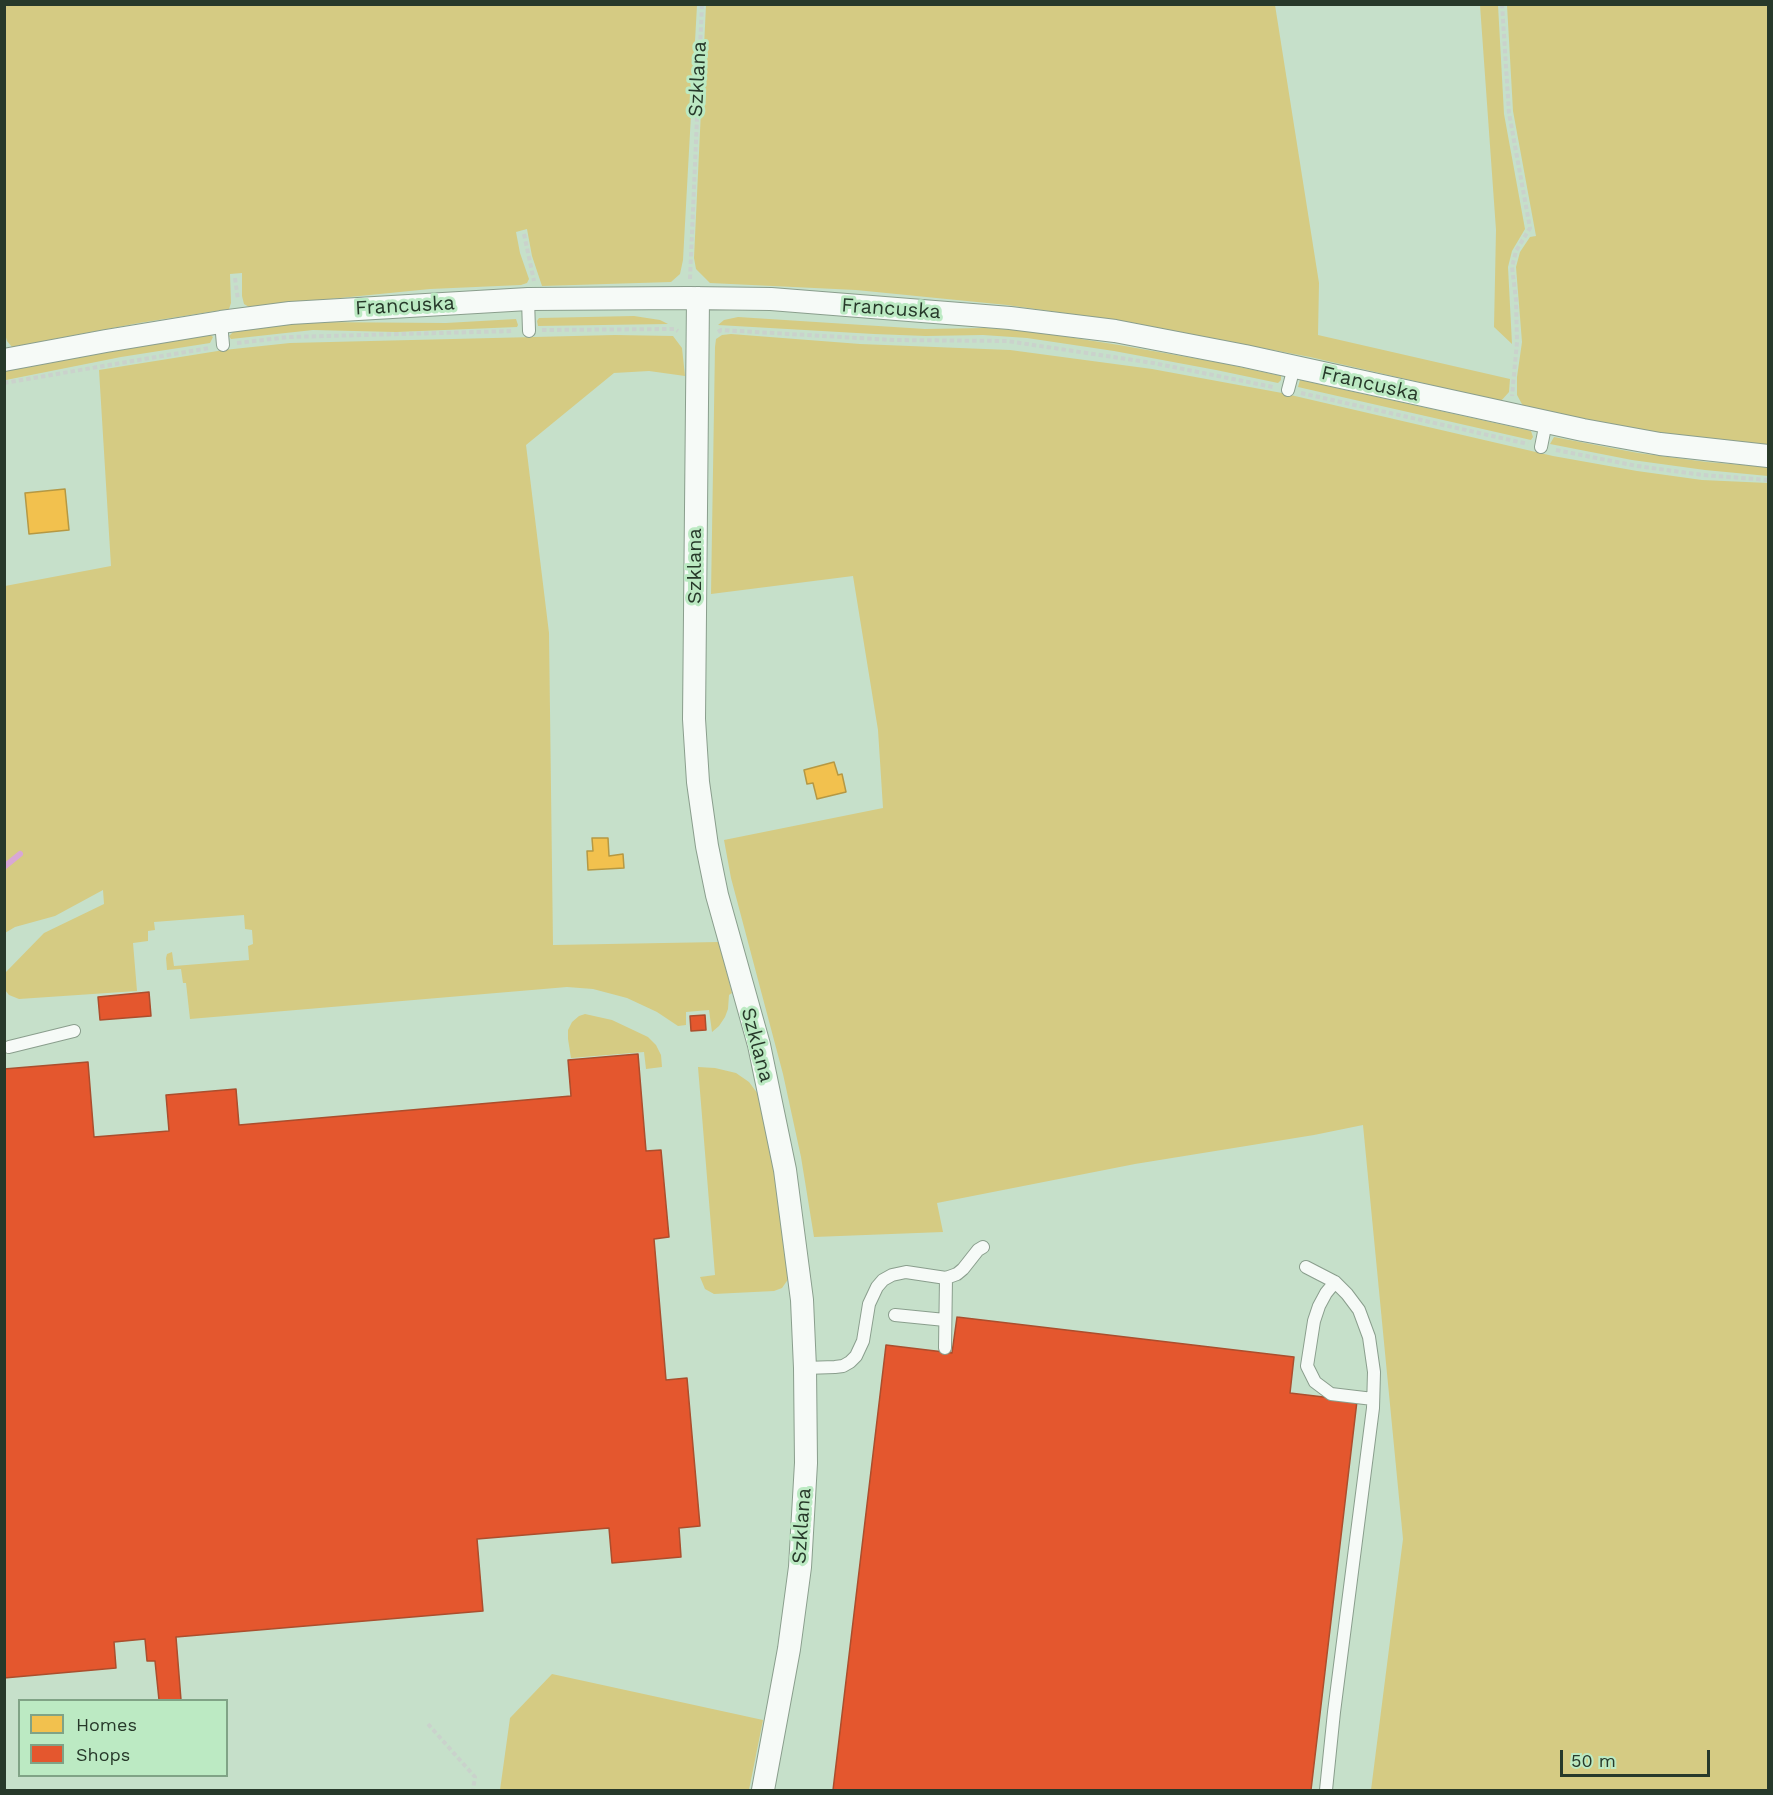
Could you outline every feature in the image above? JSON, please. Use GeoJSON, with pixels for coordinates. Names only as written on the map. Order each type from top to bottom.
{"type":"FeatureCollection","features":[{"type":"Feature","properties":{"kind":"street","name":"Szklana"},"geometry":{"type":"LineString","coordinates":[[693,298],[697,341],[694,719],[698,782],[717,895],[759,1045],[785,1170],[802,1300],[807,1463],[800,1567],[789,1649],[763,1791]]}},
{"type":"Feature","properties":{"kind":"street","name":"Francuska"},"geometry":{"type":"LineString","coordinates":[[4,360],[221,321],[302,312],[531,299],[771,299],[1010,318],[1114,332],[1294,367],[1509,415],[1660,444],[1768,456]]}},
{"type":"Feature","properties":{"kind":"lane"},"geometry":{"type":"LineString","coordinates":[[529,331],[531,299]]}},
{"type":"Feature","properties":{"kind":"lane"},"geometry":{"type":"LineString","coordinates":[[221,321],[223,345]]}},
{"type":"Feature","properties":{"kind":"lane"},"geometry":{"type":"LineString","coordinates":[[1288,390],[1294,367]]}},
{"type":"Feature","properties":{"kind":"lane"},"geometry":{"type":"LineString","coordinates":[[1541,447],[1546,422]]}},
{"type":"Feature","properties":{"kind":"lane"},"geometry":{"type":"LineString","coordinates":[[9,1047],[74,1030]]}},
{"type":"Feature","properties":{"kind":"lane"},"geometry":{"type":"LineString","coordinates":[[805,1368],[835,1368],[850,1362],[856,1356],[863,1341],[869,1304],[877,1287],[883,1281],[892,1275],[906,1272],[946,1278],[963,1269],[983,1247]]}},
{"type":"Feature","properties":{"kind":"lane"},"geometry":{"type":"LineString","coordinates":[[1306,1267],[1335,1282],[1359,1310],[1369,1337],[1374,1372],[1373,1399],[1326,1791]]}},
{"type":"Feature","properties":{"kind":"lane"},"geometry":{"type":"LineString","coordinates":[[945,1348],[946,1278]]}},
{"type":"Feature","properties":{"kind":"lane"},"geometry":{"type":"LineString","coordinates":[[1335,1282],[1319,1306],[1314,1321],[1307,1366],[1315,1382],[1330,1394],[1373,1399]]}},
{"type":"Feature","properties":{"kind":"lane"},"geometry":{"type":"LineString","coordinates":[[895,1315],[945,1320]]}},
{"type":"Feature","properties":{"kind":"path","name":"Szklana"},"geometry":{"type":"LineString","coordinates":[[693,298],[702,4]]}},
{"type":"Feature","properties":{"kind":"path"},"geometry":{"type":"LineString","coordinates":[[1502,4],[1509,113],[1530,228],[1516,251],[1512,267],[1517,342],[1509,415]]}},
{"type":"Feature","properties":{"kind":"path"},"geometry":{"type":"LineString","coordinates":[[524,234],[533,278],[531,299]]}},
{"type":"Feature","properties":{"kind":"path"},"geometry":{"type":"LineString","coordinates":[[4,383],[223,345],[289,337],[675,328],[682,340],[697,341],[713,341],[714,335],[721,330],[893,340],[1007,341],[1153,363],[1288,390],[1541,447],[1648,467],[1703,475],[1768,480]]}},
{"type":"Feature","properties":{"kind":"path"},"geometry":{"type":"LineString","coordinates":[[428,1724],[475,1777],[473,1791]]}},
{"type":"Feature","properties":{"kind":"shaded area"},"geometry":{"type":"Polygon","coordinates":[[[4,5],[697,5],[683,260],[680,274],[671,282],[542,286],[532,256],[527,229],[516,232],[529,279],[527,283],[521,285],[430,289],[249,307],[244,304],[242,296],[242,273],[230,274],[231,303],[229,309],[12,347],[7,341],[4,330],[4,5]]]}},
{"type":"Feature","properties":{"kind":"shaded area"},"geometry":{"type":"Polygon","coordinates":[[[706,5],[1275,5],[1319,283],[1318,335],[1510,379],[1509,392],[1501,401],[1310,357],[1119,321],[1007,305],[856,290],[710,283],[696,269],[694,258],[706,5]]]}},
{"type":"Feature","properties":{"kind":"shaded area"},"geometry":{"type":"Polygon","coordinates":[[[1480,5],[1498,5],[1504,114],[1525,229],[1512,251],[1508,267],[1512,344],[1494,327],[1496,230],[1480,5]]]}},
{"type":"Feature","properties":{"kind":"shaded area"},"geometry":{"type":"Polygon","coordinates":[[[1507,5],[1768,5],[1768,445],[1663,436],[1523,406],[1517,395],[1522,342],[1516,267],[1520,252],[1530,237],[1536,236],[1513,111],[1507,5]]]}},
{"type":"Feature","properties":{"kind":"shaded area"},"geometry":{"type":"Polygon","coordinates":[[[634,316],[660,320],[668,324],[538,326],[537,321],[539,318],[634,316]]]}},
{"type":"Feature","properties":{"kind":"shaded area"},"geometry":{"type":"Polygon","coordinates":[[[738,317],[925,329],[985,328],[1030,331],[1221,363],[1281,376],[1281,380],[1278,383],[1114,351],[1027,338],[983,335],[874,334],[718,325],[724,320],[738,317]]]}},
{"type":"Feature","properties":{"kind":"shaded area"},"geometry":{"type":"Polygon","coordinates":[[[516,319],[517,327],[396,332],[313,330],[231,339],[229,336],[234,331],[307,322],[446,323],[516,319]]]}},
{"type":"Feature","properties":{"kind":"shaded area"},"geometry":{"type":"Polygon","coordinates":[[[209,334],[213,337],[210,343],[5,379],[6,370],[209,334]]]}},
{"type":"Feature","properties":{"kind":"shaded area"},"geometry":{"type":"Polygon","coordinates":[[[615,335],[673,336],[682,348],[685,376],[649,371],[614,373],[526,445],[549,633],[553,945],[719,942],[732,993],[729,995],[725,1017],[719,1026],[712,1032],[709,1010],[686,1012],[686,1025],[678,1026],[657,1012],[627,998],[593,989],[567,987],[190,1019],[186,983],[183,983],[181,969],[167,970],[167,954],[172,952],[174,966],[249,960],[248,946],[253,944],[252,930],[245,929],[244,915],[154,922],[155,930],[148,931],[148,941],[133,943],[137,991],[19,999],[9,995],[5,990],[5,973],[44,933],[104,904],[103,890],[55,916],[15,927],[5,933],[5,586],[111,566],[99,370],[224,350],[290,343],[615,335]]]}},
{"type":"Feature","properties":{"kind":"shaded area"},"geometry":{"type":"Polygon","coordinates":[[[722,335],[860,344],[1010,350],[1152,369],[1282,393],[1553,456],[1702,480],[1768,483],[1768,1790],[1371,1790],[1403,1539],[1363,1125],[1135,1164],[937,1203],[943,1232],[814,1237],[801,1157],[783,1074],[731,878],[724,840],[883,808],[878,730],[853,576],[711,594],[715,347],[716,339],[722,335]]]}},
{"type":"Feature","properties":{"kind":"shaded area"},"geometry":{"type":"Polygon","coordinates":[[[1300,380],[1531,431],[1533,437],[1531,440],[1298,387],[1300,380]]]}},
{"type":"Feature","properties":{"kind":"shaded area"},"geometry":{"type":"Polygon","coordinates":[[[1554,437],[1638,453],[1768,467],[1768,476],[1632,460],[1550,444],[1554,437]]]}},
{"type":"Feature","properties":{"kind":"shaded area"},"geometry":{"type":"Polygon","coordinates":[[[585,1014],[612,1020],[648,1037],[656,1045],[661,1055],[662,1067],[646,1069],[644,1052],[571,1058],[568,1030],[572,1022],[585,1014]]]}},
{"type":"Feature","properties":{"kind":"shaded area"},"geometry":{"type":"Polygon","coordinates":[[[698,1067],[736,1073],[749,1082],[758,1094],[774,1170],[789,1278],[782,1288],[774,1291],[714,1294],[705,1289],[700,1277],[715,1275],[698,1067]]]}},
{"type":"Feature","properties":{"kind":"shaded area"},"geometry":{"type":"Polygon","coordinates":[[[552,1674],[763,1720],[749,1790],[500,1790],[510,1718],[552,1674]]]}},
{"type":"Feature","properties":{"kind":"building: Homes"},"geometry":{"type":"Polygon","coordinates":[[[65,489],[69,530],[29,534],[25,493],[65,489]]]}},
{"type":"Feature","properties":{"kind":"building: Homes"},"geometry":{"type":"Polygon","coordinates":[[[834,762],[838,775],[842,774],[846,792],[817,799],[813,783],[807,784],[804,770],[834,762]]]}},
{"type":"Feature","properties":{"kind":"building: Homes"},"geometry":{"type":"Polygon","coordinates":[[[592,838],[608,838],[609,856],[623,854],[624,868],[588,870],[587,851],[593,851],[592,838]]]}},
{"type":"Feature","properties":{"kind":"building: Shops"},"geometry":{"type":"Polygon","coordinates":[[[149,992],[151,1016],[100,1020],[98,997],[149,992]]]}},
{"type":"Feature","properties":{"kind":"building: Shops"},"geometry":{"type":"Polygon","coordinates":[[[705,1015],[706,1030],[691,1031],[690,1016],[705,1015]]]}},
{"type":"Feature","properties":{"kind":"building: Shops"},"geometry":{"type":"Polygon","coordinates":[[[638,1054],[646,1151],[661,1150],[669,1237],[654,1239],[666,1380],[687,1378],[700,1526],[679,1528],[681,1557],[612,1563],[609,1528],[477,1539],[483,1611],[176,1637],[181,1699],[159,1699],[155,1661],[147,1661],[145,1639],[114,1642],[116,1668],[4,1678],[4,1069],[88,1062],[94,1137],[169,1131],[166,1095],[236,1089],[239,1125],[571,1096],[568,1060],[638,1054]]]}},
{"type":"Feature","properties":{"kind":"building: Shops"},"geometry":{"type":"Polygon","coordinates":[[[957,1317],[1294,1357],[1290,1393],[1357,1401],[1311,1790],[833,1790],[886,1345],[952,1353],[957,1317]]]}},
{"type":"Feature","properties":{"kind":"waterway"},"geometry":{"type":"LineString","coordinates":[[4,867],[20,854]]}}]}
